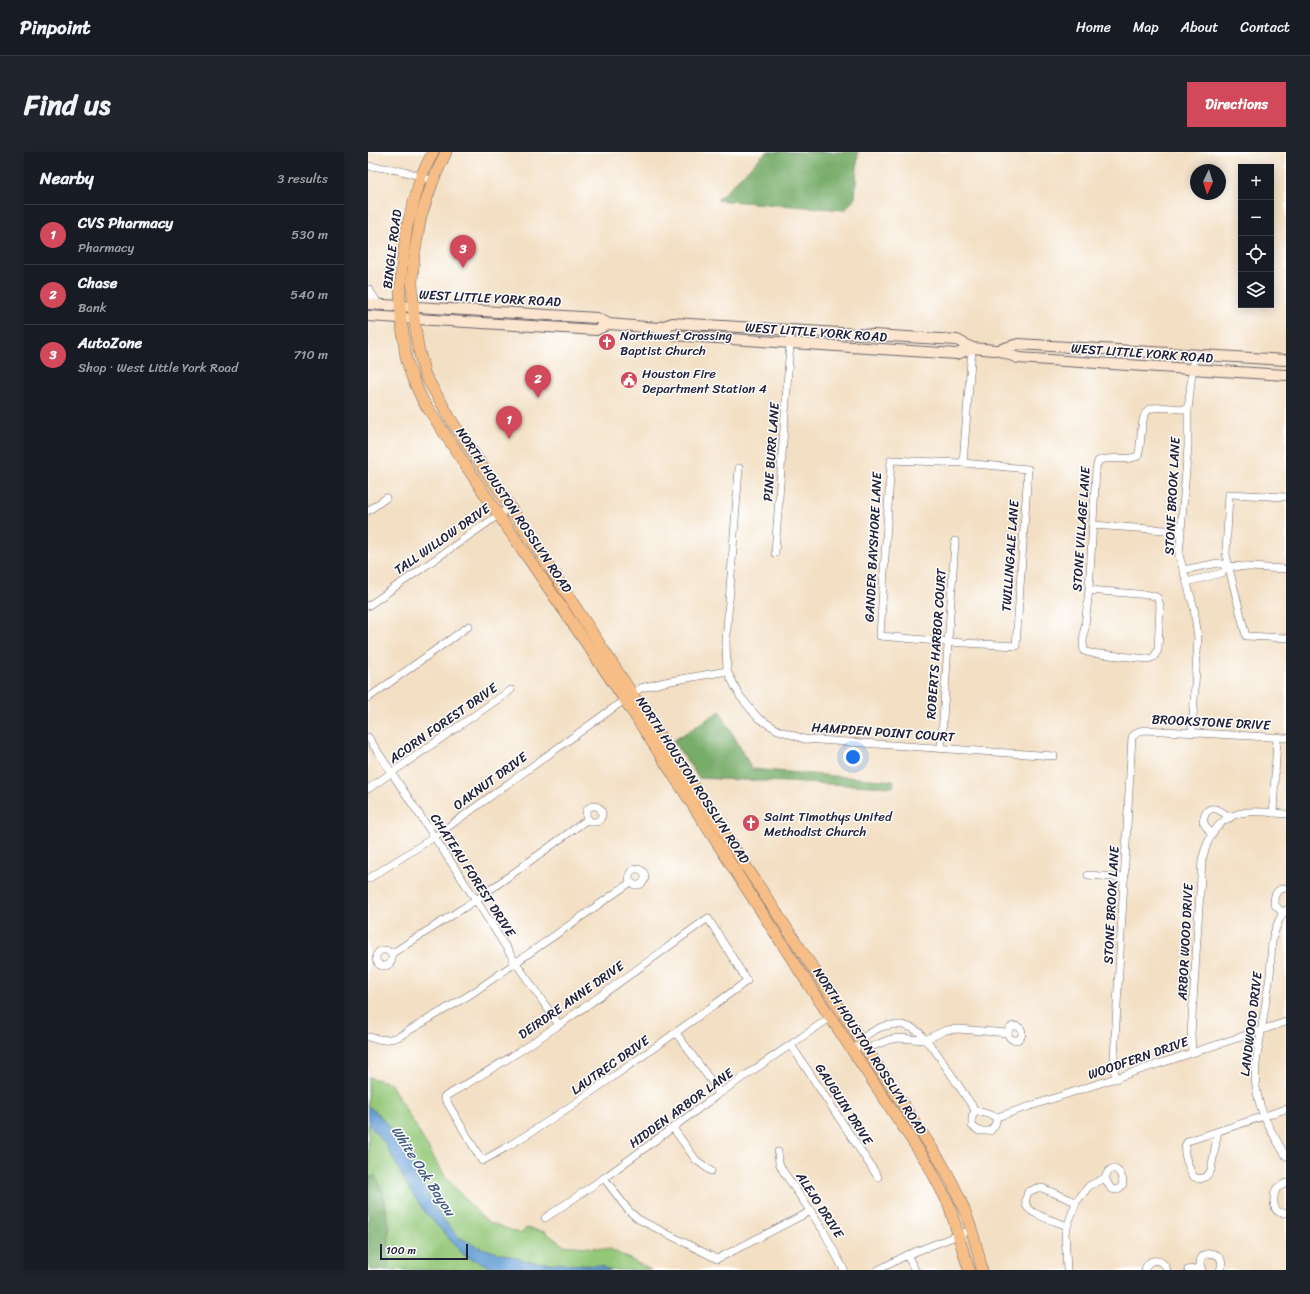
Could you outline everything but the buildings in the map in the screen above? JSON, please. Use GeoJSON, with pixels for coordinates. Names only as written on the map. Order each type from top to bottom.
{"type":"FeatureCollection","features":[{"type":"Feature","properties":{"kind":"main road","name":"BINGLE ROAD"},"geometry":{"type":"LineString","coordinates":[[400,306],[402,264],[407,227],[421,176],[433,152]]}},
{"type":"Feature","properties":{"kind":"main road","name":"BINGLE ROAD"},"geometry":{"type":"LineString","coordinates":[[414,318],[412,282],[414,256],[421,216],[433,181],[446,152]]}},
{"type":"Feature","properties":{"kind":"main road","name":"WEST LITTLE YORK ROAD"},"geometry":{"type":"LineString","coordinates":[[373,304],[597,318],[609,324],[658,328],[671,335],[957,354],[972,348]]}},
{"type":"Feature","properties":{"kind":"main road","name":"NORTH HOUSTON ROSSLYN ROAD"},"geometry":{"type":"LineString","coordinates":[[400,306],[406,358],[412,377],[425,404],[498,514],[561,596],[629,697],[688,788],[732,866],[929,1166],[949,1205],[969,1270]]}},
{"type":"Feature","properties":{"kind":"main road"},"geometry":{"type":"LineString","coordinates":[[562,315],[562,328]]}},
{"type":"Feature","properties":{"kind":"main road","name":"WEST LITTLE YORK ROAD"},"geometry":{"type":"LineString","coordinates":[[368,316],[596,330],[609,324]]}},
{"type":"Feature","properties":{"kind":"main road","name":"NORTH HOUSTON ROSSLYN ROAD"},"geometry":{"type":"LineString","coordinates":[[414,318],[421,362],[425,375],[453,423],[510,507],[561,596]]}},
{"type":"Feature","properties":{"kind":"main road","name":"WEST LITTLE YORK ROAD"},"geometry":{"type":"LineString","coordinates":[[658,328],[673,322],[957,340],[972,348],[998,350],[1018,358],[1286,375]]}},
{"type":"Feature","properties":{"kind":"main road"},"geometry":{"type":"LineString","coordinates":[[896,336],[896,350]]}},
{"type":"Feature","properties":{"kind":"main road","name":"WEST LITTLE YORK ROAD"},"geometry":{"type":"LineString","coordinates":[[998,350],[1018,344],[1286,360]]}},
{"type":"Feature","properties":{"kind":"main road"},"geometry":{"type":"LineString","coordinates":[[425,404],[437,396]]}},
{"type":"Feature","properties":{"kind":"main road","name":"NORTH HOUSTON ROSSLYN ROAD"},"geometry":{"type":"LineString","coordinates":[[688,788],[743,861],[766,895],[951,1178],[971,1230],[982,1270]]}},
{"type":"Feature","properties":{"kind":"main road"},"geometry":{"type":"LineString","coordinates":[[732,866],[743,861]]}},
{"type":"Feature","properties":{"kind":"main road"},"geometry":{"type":"LineString","coordinates":[[753,898],[766,895]]}},
{"type":"Feature","properties":{"kind":"main road"},"geometry":{"type":"LineString","coordinates":[[799,970],[810,963]]}},
{"type":"Feature","properties":{"kind":"main road"},"geometry":{"type":"LineString","coordinates":[[913,1142],[924,1135]]}},
{"type":"Feature","properties":{"kind":"street"},"geometry":{"type":"LineString","coordinates":[[368,166],[390,168],[421,176],[433,181]]}},
{"type":"Feature","properties":{"kind":"street"},"geometry":{"type":"LineString","coordinates":[[368,290],[373,304]]}},
{"type":"Feature","properties":{"kind":"street","name":"PINE BURR LANE"},"geometry":{"type":"LineString","coordinates":[[775,553],[791,330]]}},
{"type":"Feature","properties":{"kind":"street"},"geometry":{"type":"LineString","coordinates":[[963,463],[972,348]]}},
{"type":"Feature","properties":{"kind":"street","name":"STONE BROOK LANE"},"geometry":{"type":"LineString","coordinates":[[1192,732],[1198,638],[1194,608],[1179,555],[1188,446],[1188,410],[1194,355]]}},
{"type":"Feature","properties":{"kind":"street","name":"STONE VILLAGE LANE"},"geometry":{"type":"LineString","coordinates":[[1088,590],[1150,595],[1157,597],[1160,605],[1158,650],[1154,656],[1148,659],[1090,653],[1084,651],[1083,642],[1096,469],[1098,460],[1105,458],[1132,459],[1138,456],[1141,449],[1143,416],[1146,410],[1152,407],[1188,410]]}},
{"type":"Feature","properties":{"kind":"street","name":"GANDER BAYSHORE LANE"},"geometry":{"type":"LineString","coordinates":[[948,642],[880,636],[891,460],[963,463]]}},
{"type":"Feature","properties":{"kind":"street","name":"TWILLINGALE LANE"},"geometry":{"type":"LineString","coordinates":[[948,642],[1016,646],[1028,469],[963,463]]}},
{"type":"Feature","properties":{"kind":"street","name":"HAMPDEN POINT COURT"},"geometry":{"type":"LineString","coordinates":[[739,468],[726,642],[727,671],[740,696],[758,718],[778,730],[804,739],[1054,756]]}},
{"type":"Feature","properties":{"kind":"street"},"geometry":{"type":"LineString","coordinates":[[1286,498],[1230,494],[1226,554],[1246,636],[1286,638]]}},
{"type":"Feature","properties":{"kind":"street"},"geometry":{"type":"LineString","coordinates":[[368,511],[386,498]]}},
{"type":"Feature","properties":{"kind":"street","name":"TALL WILLOW DRIVE"},"geometry":{"type":"LineString","coordinates":[[368,606],[510,507]]}},
{"type":"Feature","properties":{"kind":"street"},"geometry":{"type":"LineString","coordinates":[[1092,525],[1180,531]]}},
{"type":"Feature","properties":{"kind":"street","name":"ROBERTS HARBOR COURT"},"geometry":{"type":"LineString","coordinates":[[941,749],[955,541]]}},
{"type":"Feature","properties":{"kind":"street"},"geometry":{"type":"LineString","coordinates":[[1183,570],[1218,563],[1229,566],[1286,569]]}},
{"type":"Feature","properties":{"kind":"street"},"geometry":{"type":"LineString","coordinates":[[1187,582],[1222,573],[1229,566]]}},
{"type":"Feature","properties":{"kind":"street"},"geometry":{"type":"LineString","coordinates":[[368,698],[469,626]]}},
{"type":"Feature","properties":{"kind":"street","name":"OAKNUT DRIVE"},"geometry":{"type":"LineString","coordinates":[[368,879],[434,837],[558,746],[641,688],[665,682],[727,671]]}},
{"type":"Feature","properties":{"kind":"street","name":"ACORN FOREST DRIVE"},"geometry":{"type":"LineString","coordinates":[[368,789],[511,690]]}},
{"type":"Feature","properties":{"kind":"street","name":"BROOKSTONE DRIVE"},"geometry":{"type":"LineString","coordinates":[[1136,734],[1139,731],[1145,730],[1286,738]]}},
{"type":"Feature","properties":{"kind":"street","name":"STONE BROOK LANE"},"geometry":{"type":"LineString","coordinates":[[1116,1079],[1114,1059],[1132,737],[1136,734]]}},
{"type":"Feature","properties":{"kind":"street","name":"CHATEAU FOREST DRIVE"},"geometry":{"type":"LineString","coordinates":[[368,738],[476,900],[516,963],[559,1025]]}},
{"type":"Feature","properties":{"kind":"street"},"geometry":{"type":"LineString","coordinates":[[1273,813],[1277,738]]}},
{"type":"Feature","properties":{"kind":"street"},"geometry":{"type":"LineString","coordinates":[[1211,834],[1203,822],[1207,812],[1211,809],[1217,809],[1222,811],[1230,818]]}},
{"type":"Feature","properties":{"kind":"street","name":"ARBOR WOOD DRIVE"},"geometry":{"type":"LineString","coordinates":[[1192,1053],[1202,860],[1205,847],[1211,834],[1219,825],[1230,818],[1249,812],[1286,814]]}},
{"type":"Feature","properties":{"kind":"street"},"geometry":{"type":"LineString","coordinates":[[391,954],[476,900],[588,820]]}},
{"type":"Feature","properties":{"kind":"street"},"geometry":{"type":"LineString","coordinates":[[1088,875],[1125,878]]}},
{"type":"Feature","properties":{"kind":"street"},"geometry":{"type":"LineString","coordinates":[[368,1037],[391,1040],[458,1003],[631,882]]}},
{"type":"Feature","properties":{"kind":"street","name":"LANDWOOD DRIVE"},"geometry":{"type":"LineString","coordinates":[[1286,888],[1279,889],[1275,893],[1274,898],[1274,904],[1284,912],[1277,925],[1273,939],[1270,980],[1255,1077],[1258,1097],[1264,1117],[1270,1131],[1286,1156]]}},
{"type":"Feature","properties":{"kind":"street","name":"DEIRDRE ANNE DRIVE"},"geometry":{"type":"LineString","coordinates":[[444,1097],[484,1074],[559,1025],[708,918]]}},
{"type":"Feature","properties":{"kind":"street","name":"LAUTREC DRIVE"},"geometry":{"type":"LineString","coordinates":[[444,1097],[482,1162],[559,1115],[747,981],[708,918]]}},
{"type":"Feature","properties":{"kind":"street","name":"HIDDEN ARBOR LANE"},"geometry":{"type":"LineString","coordinates":[[545,1218],[604,1178],[720,1093],[831,1017]]}},
{"type":"Feature","properties":{"kind":"street","name":"WOODFERN DRIVE"},"geometry":{"type":"LineString","coordinates":[[997,1117],[1286,1022]]}},
{"type":"Feature","properties":{"kind":"street"},"geometry":{"type":"LineString","coordinates":[[854,1052],[864,1045],[874,1030],[881,1027],[902,1025],[912,1028],[919,1032],[934,1049],[975,1110],[997,1117],[995,1125],[990,1131],[979,1131],[972,1126],[975,1110]]}},
{"type":"Feature","properties":{"kind":"street"},"geometry":{"type":"LineString","coordinates":[[864,1045],[898,1038],[925,1040],[946,1030],[958,1028],[1008,1033]]}},
{"type":"Feature","properties":{"kind":"street"},"geometry":{"type":"LineString","coordinates":[[676,1033],[720,1093]]}},
{"type":"Feature","properties":{"kind":"street","name":"GAUGUIN DRIVE"},"geometry":{"type":"LineString","coordinates":[[791,1045],[878,1177]]}},
{"type":"Feature","properties":{"kind":"street"},"geometry":{"type":"LineString","coordinates":[[1218,1131],[1209,1175],[1202,1178],[1195,1178],[1192,1174],[1184,1151],[1185,1144],[1188,1141],[1218,1131],[1264,1117],[1286,1109]]}},
{"type":"Feature","properties":{"kind":"street"},"geometry":{"type":"LineString","coordinates":[[673,1128],[696,1160],[710,1172]]}},
{"type":"Feature","properties":{"kind":"street","name":"ALEJO DRIVE"},"geometry":{"type":"LineString","coordinates":[[778,1152],[783,1171],[823,1230],[844,1270]]}},
{"type":"Feature","properties":{"kind":"street"},"geometry":{"type":"LineString","coordinates":[[604,1178],[628,1210],[638,1219],[717,1259],[811,1211]]}},
{"type":"Feature","properties":{"kind":"street"},"geometry":{"type":"LineString","coordinates":[[1067,1270],[1065,1233],[1076,1202],[1089,1186],[1105,1178]]}},
{"type":"Feature","properties":{"kind":"street"},"geometry":{"type":"LineString","coordinates":[[1286,1184],[1278,1188],[1276,1191],[1274,1205],[1279,1212],[1286,1213]]}},
{"type":"Feature","properties":{"kind":"street"},"geometry":{"type":"LineString","coordinates":[[1067,1226],[1028,1209],[1026,1197],[1028,1192],[1037,1188],[1042,1188],[1076,1202]]}},
{"type":"Feature","properties":{"kind":"street"},"geometry":{"type":"LineString","coordinates":[[878,1270],[907,1255],[971,1230]]}},
{"type":"Feature","properties":{"kind":"street"},"geometry":{"type":"LineString","coordinates":[[1188,1270],[1201,1269],[1200,1264],[1202,1258],[1204,1255],[1211,1253],[1218,1255],[1220,1258],[1222,1265],[1220,1270]]}},
{"type":"Feature","properties":{"kind":"street"},"geometry":{"type":"LineString","coordinates":[[907,1255],[915,1270]]}},
{"type":"Feature","properties":{"kind":"street"},"geometry":{"type":"LineString","coordinates":[[1145,1270],[1149,1262],[1156,1260],[1164,1263],[1167,1270]]}},
{"type":"Feature","properties":{"kind":"green space"},"geometry":{"type":"Polygon","coordinates":[[[766,152],[858,152],[855,198],[845,210],[717,200],[766,152]]]}},
{"type":"Feature","properties":{"kind":"green space"},"geometry":{"type":"Polygon","coordinates":[[[720,711],[752,769],[894,781],[893,787],[699,778],[673,741],[720,711]]]}},
{"type":"Feature","properties":{"kind":"green space"},"geometry":{"type":"Polygon","coordinates":[[[368,1077],[390,1083],[446,1178],[481,1216],[489,1222],[521,1234],[526,1228],[545,1232],[563,1245],[610,1249],[651,1270],[390,1270],[388,1255],[389,1225],[368,1176],[368,1077]]]}},
{"type":"Feature","properties":{"kind":"green space"},"geometry":{"type":"Polygon","coordinates":[[[368,1176],[369,1178],[375,1176],[383,1192],[389,1225],[388,1255],[390,1270],[370,1270],[368,1266],[368,1176]]]}},
{"type":"Feature","properties":{"kind":"water"},"geometry":{"type":"Polygon","coordinates":[[[368,1106],[379,1115],[393,1132],[436,1210],[458,1237],[481,1248],[531,1262],[601,1266],[610,1270],[497,1270],[464,1255],[425,1212],[408,1187],[386,1145],[368,1123],[368,1106]]]}},
{"type":"Feature","properties":{"kind":"place","name":"AutoZone"},"geometry":{"type":"Point","coordinates":[463,268]}},
{"type":"Feature","properties":{"kind":"place","name":"Northwest Crossing Baptist Church"},"geometry":{"type":"Point","coordinates":[607,342]}},
{"type":"Feature","properties":{"kind":"place","name":"Houston Fire Department Station 4"},"geometry":{"type":"Point","coordinates":[629,380]}},
{"type":"Feature","properties":{"kind":"place","name":"Chase"},"geometry":{"type":"Point","coordinates":[538,398]}},
{"type":"Feature","properties":{"kind":"place","name":"CVS Pharmacy"},"geometry":{"type":"Point","coordinates":[509,439]}},
{"type":"Feature","properties":{"kind":"place","name":"Saint Timothys United Methodist Church"},"geometry":{"type":"Point","coordinates":[751,823]}},
{"type":"Feature","properties":{"kind":"water label","name":"White Oak Bayou"},"geometry":{"type":"Point","coordinates":[423,1171]}}]}
